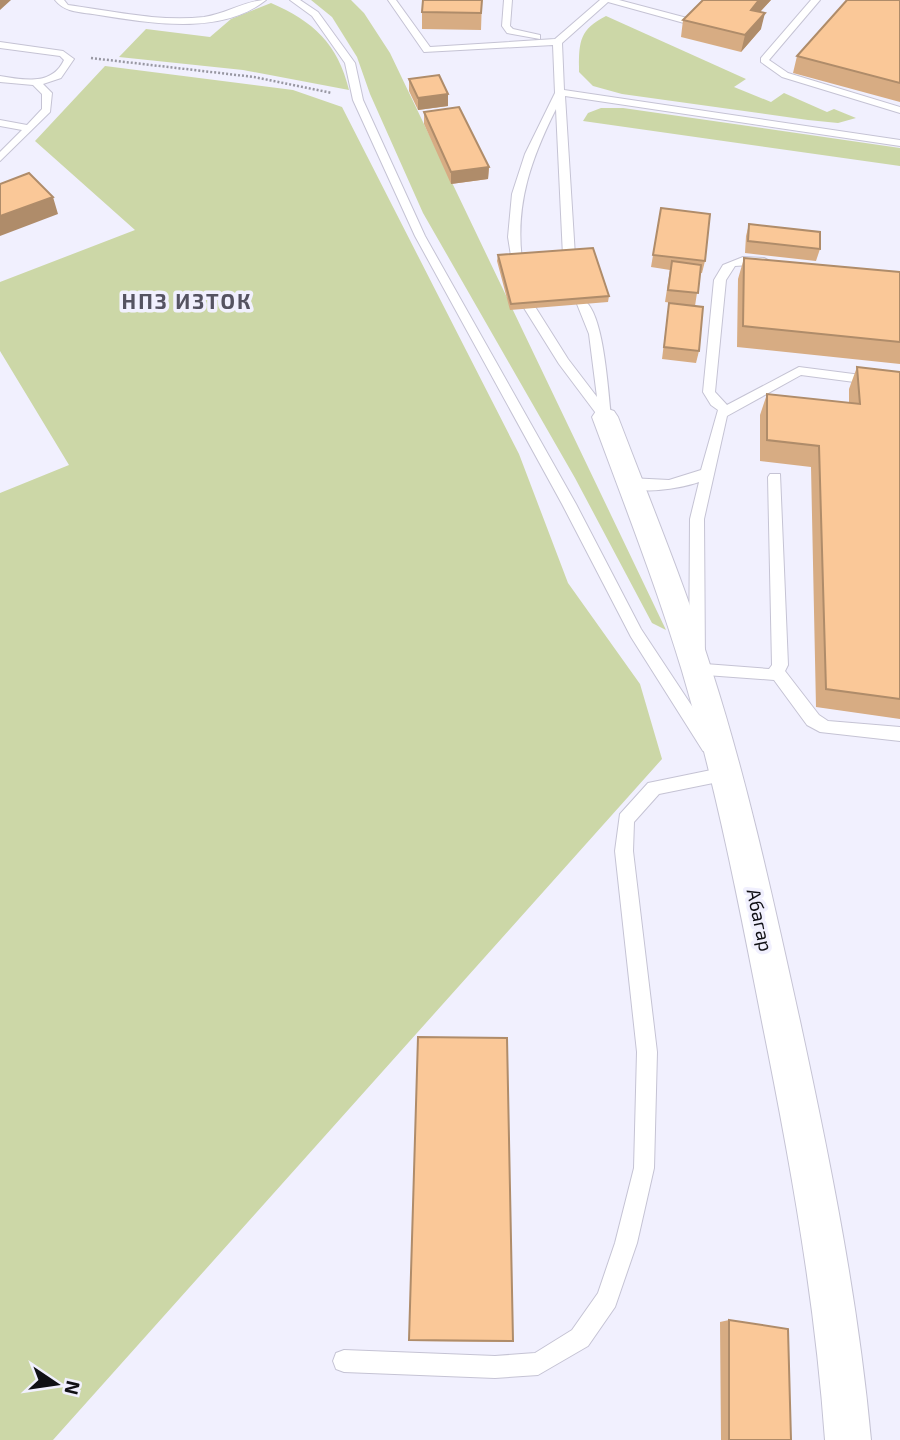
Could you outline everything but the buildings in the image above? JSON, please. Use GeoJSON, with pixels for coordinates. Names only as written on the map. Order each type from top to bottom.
{"type":"FeatureCollection","features":[{"type":"Feature","properties":{"kind":"street","name":"Абагар"},"geometry":{"type":"LineString","coordinates":[[605,417],[697,670],[727,774],[805,1135],[833,1307],[848,1440]]}},
{"type":"Feature","properties":{"kind":"lane"},"geometry":{"type":"LineString","coordinates":[[59,0],[65,7],[122,10],[187,22],[215,18],[262,0]]}},
{"type":"Feature","properties":{"kind":"lane"},"geometry":{"type":"LineString","coordinates":[[295,0],[315,14],[350,63],[358,100],[420,236],[569,503],[636,633],[727,774],[654,788],[626,819],[624,851],[648,1052],[644,1168],[626,1243],[607,1298],[580,1338],[538,1364],[495,1367],[344,1361]]}},
{"type":"Feature","properties":{"kind":"lane"},"geometry":{"type":"LineString","coordinates":[[392,0],[427,50],[557,42],[607,0],[684,20]]}},
{"type":"Feature","properties":{"kind":"lane"},"geometry":{"type":"LineString","coordinates":[[508,0],[506,26],[510,31],[557,42]]}},
{"type":"Feature","properties":{"kind":"lane"},"geometry":{"type":"LineString","coordinates":[[816,0],[764,60],[785,75],[900,110]]}},
{"type":"Feature","properties":{"kind":"lane"},"geometry":{"type":"LineString","coordinates":[[557,42],[569,256]]}},
{"type":"Feature","properties":{"kind":"lane"},"geometry":{"type":"LineString","coordinates":[[0,45],[63,54],[69,59],[67,66],[53,79],[37,84],[0,79]]}},
{"type":"Feature","properties":{"kind":"lane"},"geometry":{"type":"LineString","coordinates":[[0,158],[47,110],[47,93],[37,84]]}},
{"type":"Feature","properties":{"kind":"lane"},"geometry":{"type":"LineString","coordinates":[[560,92],[900,143]]}},
{"type":"Feature","properties":{"kind":"lane"},"geometry":{"type":"LineString","coordinates":[[516,260],[511,234],[515,198],[530,151],[560,92]]}},
{"type":"Feature","properties":{"kind":"lane"},"geometry":{"type":"LineString","coordinates":[[0,123],[29,128]]}},
{"type":"Feature","properties":{"kind":"lane"},"geometry":{"type":"LineString","coordinates":[[727,411],[709,392],[722,272],[738,260],[775,262]]}},
{"type":"Feature","properties":{"kind":"lane"},"geometry":{"type":"LineString","coordinates":[[583,304],[596,334],[605,417]]}},
{"type":"Feature","properties":{"kind":"lane"},"geometry":{"type":"LineString","coordinates":[[530,308],[563,360],[605,417]]}},
{"type":"Feature","properties":{"kind":"lane"},"geometry":{"type":"LineString","coordinates":[[775,477],[780,665],[777,672],[770,676],[697,670],[697,519],[721,414],[799,371],[900,384]]}},
{"type":"Feature","properties":{"kind":"lane"},"geometry":{"type":"LineString","coordinates":[[629,483],[664,486],[688,483],[708,473]]}},
{"type":"Feature","properties":{"kind":"lane"},"geometry":{"type":"LineString","coordinates":[[777,672],[813,720],[827,727],[900,734]]}},
{"type":"Feature","properties":{"kind":"path"},"geometry":{"type":"LineString","coordinates":[[63,54],[140,66],[254,77],[358,100]]}},
{"type":"Feature","properties":{"kind":"green space"},"geometry":{"type":"Polygon","coordinates":[[[311,0],[351,0],[364,13],[390,53],[666,630],[652,623],[575,478],[423,213],[370,94],[357,57],[332,17],[311,0]]]}},
{"type":"Feature","properties":{"kind":"green space"},"geometry":{"type":"Polygon","coordinates":[[[271,3],[299,18],[322,36],[338,60],[349,90],[243,70],[119,57],[146,29],[210,37],[231,19],[271,3]]]}},
{"type":"Feature","properties":{"kind":"green space"},"geometry":{"type":"Polygon","coordinates":[[[606,16],[746,79],[734,87],[771,102],[784,93],[827,112],[834,109],[856,118],[838,123],[808,120],[622,94],[593,86],[579,72],[580,46],[585,32],[606,16]]]}},
{"type":"Feature","properties":{"kind":"green space"},"geometry":{"type":"Polygon","coordinates":[[[105,66],[293,90],[342,107],[519,454],[568,583],[640,684],[662,759],[53,1440],[0,1440],[0,493],[69,465],[0,351],[0,282],[135,230],[35,141],[105,66]]]}},
{"type":"Feature","properties":{"kind":"green space"},"geometry":{"type":"Polygon","coordinates":[[[601,108],[623,108],[900,148],[900,166],[583,121],[588,113],[601,108]]]}},
{"type":"Feature","properties":{"kind":"district","name":"НПЗ ИЗТОК"},"geometry":{"type":"Point","coordinates":[187,302]}}]}
